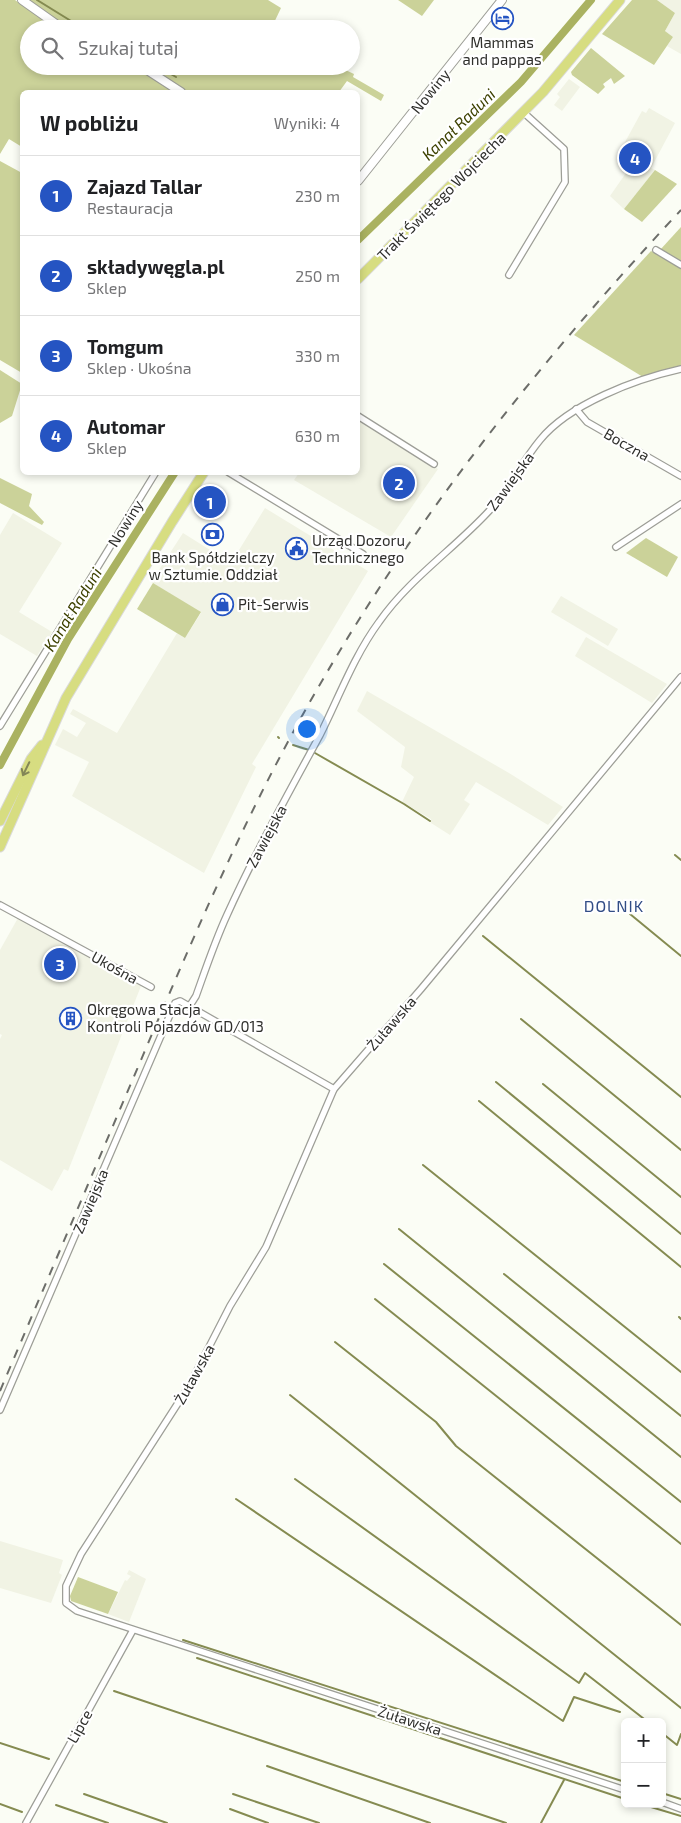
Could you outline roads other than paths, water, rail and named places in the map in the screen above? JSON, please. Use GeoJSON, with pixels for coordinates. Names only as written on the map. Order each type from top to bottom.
{"type":"FeatureCollection","features":[{"type":"Feature","properties":{"kind":"main road","name":"Trakt Świętego Wojciecha"},"geometry":{"type":"LineString","coordinates":[[360,277],[524,112],[562,70],[620,0]]}},
{"type":"Feature","properties":{"kind":"main road"},"geometry":{"type":"LineString","coordinates":[[0,847],[39,763],[45,741],[66,698],[202,475]]}},
{"type":"Feature","properties":{"kind":"main road"},"geometry":{"type":"LineString","coordinates":[[0,821],[32,758],[45,741]]}},
{"type":"Feature","properties":{"kind":"street"},"geometry":{"type":"LineString","coordinates":[[22,0],[50,20]]}},
{"type":"Feature","properties":{"kind":"street","name":"Nowiny"},"geometry":{"type":"LineString","coordinates":[[360,178],[502,0]]}},
{"type":"Feature","properties":{"kind":"street"},"geometry":{"type":"LineString","coordinates":[[155,75],[178,90]]}},
{"type":"Feature","properties":{"kind":"street"},"geometry":{"type":"LineString","coordinates":[[508,275],[565,182],[564,148],[524,112]]}},
{"type":"Feature","properties":{"kind":"street"},"geometry":{"type":"LineString","coordinates":[[656,250],[681,265]]}},
{"type":"Feature","properties":{"kind":"street","name":"Zawiejska"},"geometry":{"type":"LineString","coordinates":[[0,1410],[174,1004],[180,1001],[189,1006],[196,996],[238,891],[366,640],[394,603],[480,520],[500,498],[526,458],[563,416],[642,380],[681,369]]}},
{"type":"Feature","properties":{"kind":"street","name":"Boczna"},"geometry":{"type":"LineString","coordinates":[[576,409],[587,422],[681,476]]}},
{"type":"Feature","properties":{"kind":"street"},"geometry":{"type":"LineString","coordinates":[[360,417],[434,464]]}},
{"type":"Feature","properties":{"kind":"street","name":"Nowiny"},"geometry":{"type":"LineString","coordinates":[[0,726],[154,475]]}},
{"type":"Feature","properties":{"kind":"street"},"geometry":{"type":"LineString","coordinates":[[233,475],[362,554]]}},
{"type":"Feature","properties":{"kind":"street"},"geometry":{"type":"LineString","coordinates":[[616,547],[681,504]]}},
{"type":"Feature","properties":{"kind":"street","name":"Żuławska"},"geometry":{"type":"LineString","coordinates":[[621,1789],[133,1630],[72,1609],[66,1603],[64,1597],[66,1586],[82,1554],[189,1386],[230,1306],[266,1247],[334,1089],[681,678]]}},
{"type":"Feature","properties":{"kind":"street","name":"Ukośna"},"geometry":{"type":"LineString","coordinates":[[0,905],[151,987]]}},
{"type":"Feature","properties":{"kind":"street"},"geometry":{"type":"LineString","coordinates":[[189,1006],[334,1089]]}},
{"type":"Feature","properties":{"kind":"street","name":"Lipce"},"geometry":{"type":"LineString","coordinates":[[26,1823],[133,1630]]}},
{"type":"Feature","properties":{"kind":"street"},"geometry":{"type":"LineString","coordinates":[[666,1803],[681,1808]]}},
{"type":"Feature","properties":{"kind":"waterway"},"geometry":{"type":"LineString","coordinates":[[37,0],[69,20]]}},
{"type":"Feature","properties":{"kind":"waterway","name":"Kanał Raduni"},"geometry":{"type":"LineString","coordinates":[[360,238],[521,82],[591,0]]}},
{"type":"Feature","properties":{"kind":"waterway","name":"Kanał Raduni"},"geometry":{"type":"LineString","coordinates":[[0,765],[68,639],[173,475]]}},
{"type":"Feature","properties":{"kind":"waterway"},"geometry":{"type":"LineString","coordinates":[[293,745],[309,750]]}},
{"type":"Feature","properties":{"kind":"waterway"},"geometry":{"type":"LineString","coordinates":[[315,753],[430,821]]}},
{"type":"Feature","properties":{"kind":"waterway"},"geometry":{"type":"LineString","coordinates":[[675,855],[681,860]]}},
{"type":"Feature","properties":{"kind":"waterway"},"geometry":{"type":"LineString","coordinates":[[630,914],[681,956]]}},
{"type":"Feature","properties":{"kind":"waterway"},"geometry":{"type":"LineString","coordinates":[[483,936],[681,1097]]}},
{"type":"Feature","properties":{"kind":"waterway"},"geometry":{"type":"LineString","coordinates":[[521,1019],[681,1150]]}},
{"type":"Feature","properties":{"kind":"waterway"},"geometry":{"type":"LineString","coordinates":[[496,1082],[681,1234]]}},
{"type":"Feature","properties":{"kind":"waterway"},"geometry":{"type":"LineString","coordinates":[[543,1084],[681,1197]]}},
{"type":"Feature","properties":{"kind":"waterway"},"geometry":{"type":"LineString","coordinates":[[479,1101],[681,1267]]}},
{"type":"Feature","properties":{"kind":"waterway"},"geometry":{"type":"LineString","coordinates":[[423,1165],[681,1372]]}},
{"type":"Feature","properties":{"kind":"waterway"},"geometry":{"type":"LineString","coordinates":[[399,1229],[681,1457]]}},
{"type":"Feature","properties":{"kind":"waterway"},"geometry":{"type":"LineString","coordinates":[[384,1264],[681,1502]]}},
{"type":"Feature","properties":{"kind":"waterway"},"geometry":{"type":"LineString","coordinates":[[504,1274],[681,1416]]}},
{"type":"Feature","properties":{"kind":"waterway"},"geometry":{"type":"LineString","coordinates":[[375,1299],[681,1544]]}},
{"type":"Feature","properties":{"kind":"waterway"},"geometry":{"type":"LineString","coordinates":[[335,1342],[436,1422],[456,1446],[681,1625]]}},
{"type":"Feature","properties":{"kind":"waterway"},"geometry":{"type":"LineString","coordinates":[[290,1395],[681,1708]]}},
{"type":"Feature","properties":{"kind":"waterway"},"geometry":{"type":"LineString","coordinates":[[295,1479],[579,1683],[585,1673],[643,1718]]}},
{"type":"Feature","properties":{"kind":"waterway"},"geometry":{"type":"LineString","coordinates":[[236,1499],[563,1721],[574,1697],[620,1712]]}},
{"type":"Feature","properties":{"kind":"waterway"},"geometry":{"type":"LineString","coordinates":[[183,1640],[621,1781]]}},
{"type":"Feature","properties":{"kind":"waterway"},"geometry":{"type":"LineString","coordinates":[[197,1658],[621,1798]]}},
{"type":"Feature","properties":{"kind":"waterway"},"geometry":{"type":"LineString","coordinates":[[114,1691],[506,1823]]}},
{"type":"Feature","properties":{"kind":"waterway"},"geometry":{"type":"LineString","coordinates":[[666,1736],[677,1745],[681,1734]]}},
{"type":"Feature","properties":{"kind":"waterway"},"geometry":{"type":"LineString","coordinates":[[0,1743],[49,1759]]}},
{"type":"Feature","properties":{"kind":"waterway"},"geometry":{"type":"LineString","coordinates":[[267,1766],[430,1823]]}},
{"type":"Feature","properties":{"kind":"waterway"},"geometry":{"type":"LineString","coordinates":[[541,1823],[564,1780]]}},
{"type":"Feature","properties":{"kind":"waterway"},"geometry":{"type":"LineString","coordinates":[[84,1794],[167,1823]]}},
{"type":"Feature","properties":{"kind":"waterway"},"geometry":{"type":"LineString","coordinates":[[233,1794],[319,1823]]}},
{"type":"Feature","properties":{"kind":"waterway"},"geometry":{"type":"LineString","coordinates":[[666,1794],[681,1799]]}},
{"type":"Feature","properties":{"kind":"waterway"},"geometry":{"type":"LineString","coordinates":[[0,1804],[22,1812]]}},
{"type":"Feature","properties":{"kind":"waterway"},"geometry":{"type":"LineString","coordinates":[[56,1805],[108,1823]]}},
{"type":"Feature","properties":{"kind":"waterway"},"geometry":{"type":"LineString","coordinates":[[654,1808],[681,1816]]}},
{"type":"Feature","properties":{"kind":"waterway"},"geometry":{"type":"LineString","coordinates":[[230,1809],[268,1823]]}},
{"type":"Feature","properties":{"kind":"railway"},"geometry":{"type":"LineString","coordinates":[[0,1391],[158,1019],[221,877],[266,784],[315,693],[395,564],[484,441],[579,323],[681,210]]}},
{"type":"Feature","properties":{"kind":"place","name":"Mammas and pappas"},"geometry":{"type":"Point","coordinates":[502,19]}},
{"type":"Feature","properties":{"kind":"place","name":"Automar"},"geometry":{"type":"Point","coordinates":[635,158]}},
{"type":"Feature","properties":{"kind":"place","name":"składywęgla.pl"},"geometry":{"type":"Point","coordinates":[399,483]}},
{"type":"Feature","properties":{"kind":"place","name":"Zajazd Tallar"},"geometry":{"type":"Point","coordinates":[210,502]}},
{"type":"Feature","properties":{"kind":"place","name":"Bank Spółdzielczy w Sztumie. Oddział"},"geometry":{"type":"Point","coordinates":[213,534]}},
{"type":"Feature","properties":{"kind":"place","name":"Urząd Dozoru Technicznego"},"geometry":{"type":"Point","coordinates":[296,549]}},
{"type":"Feature","properties":{"kind":"place","name":"Pit-Serwis"},"geometry":{"type":"Point","coordinates":[222,604]}},
{"type":"Feature","properties":{"kind":"place","name":"Tomgum"},"geometry":{"type":"Point","coordinates":[60,964]}},
{"type":"Feature","properties":{"kind":"place","name":"Okręgowa Stacja Kontroli Pojazdów GD/013"},"geometry":{"type":"Point","coordinates":[71,1018]}},
{"type":"Feature","properties":{"kind":"district","name":"DOLNIK"},"geometry":{"type":"Point","coordinates":[614,905]}}]}
